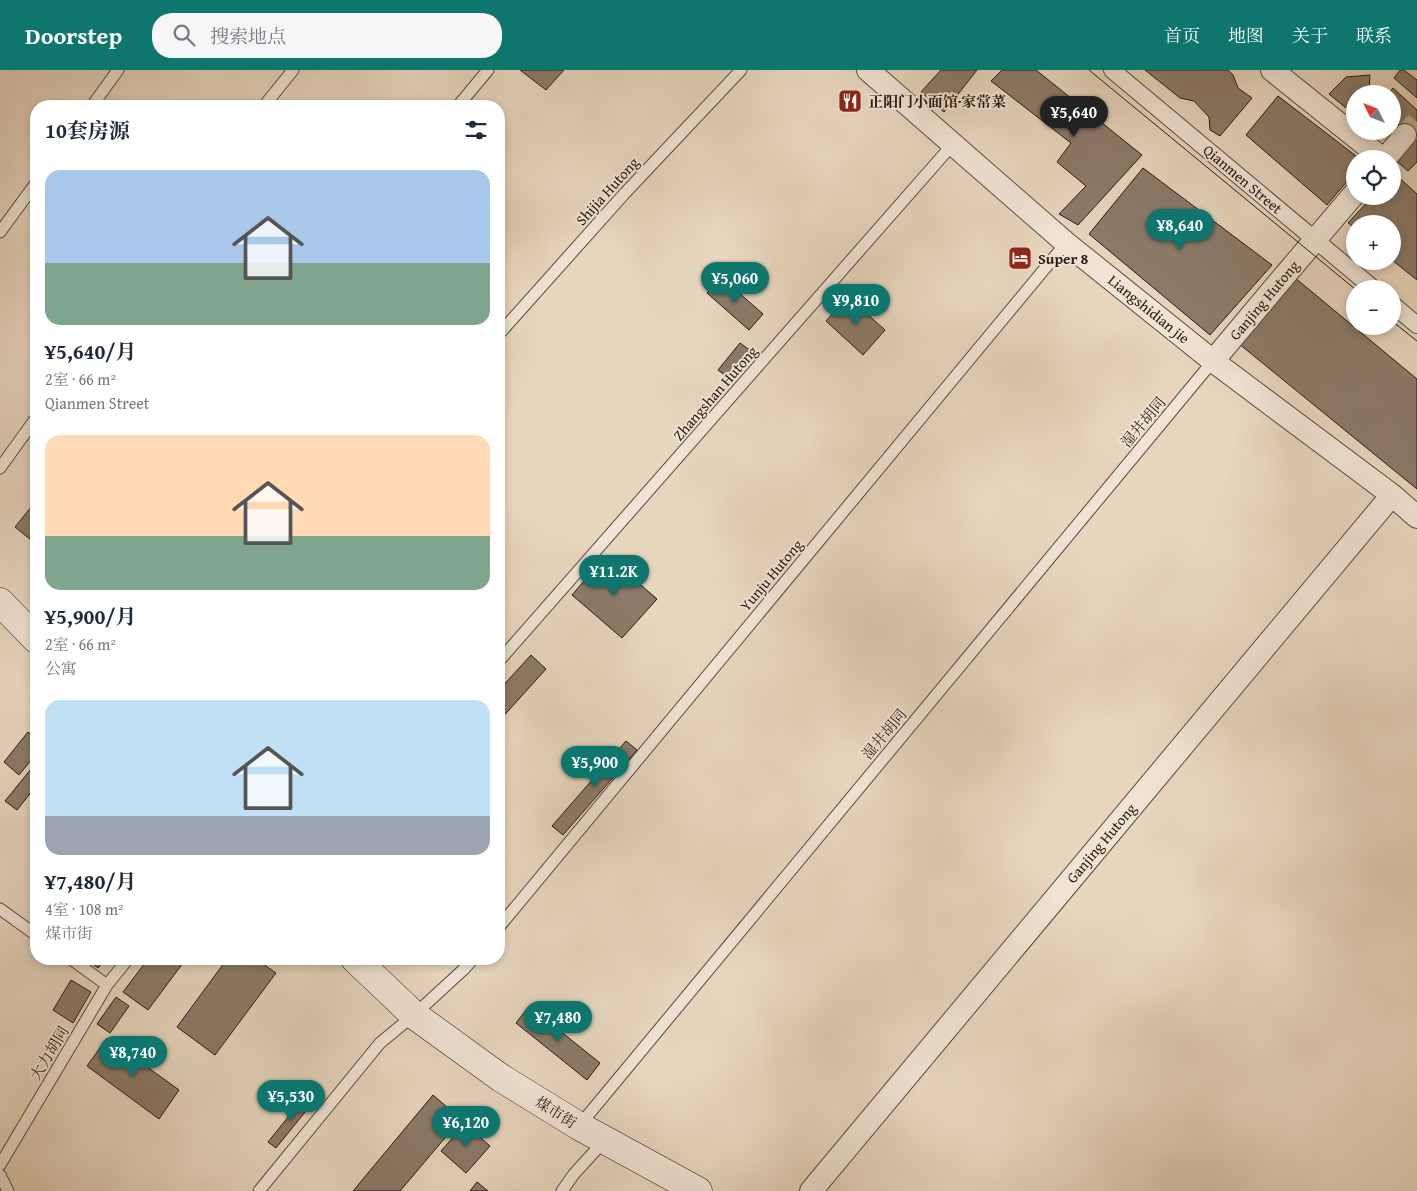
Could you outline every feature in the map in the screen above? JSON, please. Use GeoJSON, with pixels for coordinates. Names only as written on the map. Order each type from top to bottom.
{"type":"FeatureCollection","features":[{"type":"Feature","properties":{"kind":"main road"},"geometry":{"type":"LineString","coordinates":[[0,602],[30,629]]}},
{"type":"Feature","properties":{"kind":"main road","name":"煤市街"},"geometry":{"type":"LineString","coordinates":[[361,965],[414,1015],[501,1078],[578,1126],[698,1191]]}},
{"type":"Feature","properties":{"kind":"street","name":"Liangshidian jie"},"geometry":{"type":"LineString","coordinates":[[868,70],[1066,243],[1213,361],[1392,495],[1417,518]]}},
{"type":"Feature","properties":{"kind":"street","name":"Qianmen Street"},"geometry":{"type":"LineString","coordinates":[[1112,70],[1363,280]]}},
{"type":"Feature","properties":{"kind":"street"},"geometry":{"type":"LineString","coordinates":[[1272,70],[1373,150]]}},
{"type":"Feature","properties":{"kind":"street"},"geometry":{"type":"LineString","coordinates":[[1392,150],[1406,135]]}},
{"type":"Feature","properties":{"kind":"street","name":"Ganjing Hutong"},"geometry":{"type":"LineString","coordinates":[[1213,361],[1346,203]]}},
{"type":"Feature","properties":{"kind":"street"},"geometry":{"type":"LineString","coordinates":[[1401,312],[1417,325]]}},
{"type":"Feature","properties":{"kind":"street","name":"Ganjing Hutong"},"geometry":{"type":"LineString","coordinates":[[811,1191],[1392,495]]}},
{"type":"Feature","properties":{"kind":"lane"},"geometry":{"type":"LineString","coordinates":[[96,100],[118,70]]}},
{"type":"Feature","properties":{"kind":"lane"},"geometry":{"type":"LineString","coordinates":[[269,100],[293,70]]}},
{"type":"Feature","properties":{"kind":"lane"},"geometry":{"type":"LineString","coordinates":[[463,100],[488,70]]}},
{"type":"Feature","properties":{"kind":"lane","name":"Shijia Hutong"},"geometry":{"type":"LineString","coordinates":[[505,327],[625,193],[741,70]]}},
{"type":"Feature","properties":{"kind":"lane","name":"Zhangshan Hutong"},"geometry":{"type":"LineString","coordinates":[[505,654],[953,144]]}},
{"type":"Feature","properties":{"kind":"lane"},"geometry":{"type":"LineString","coordinates":[[0,232],[30,190]]}},
{"type":"Feature","properties":{"kind":"lane","name":"Yunju Hutong"},"geometry":{"type":"LineString","coordinates":[[505,920],[1066,243]]}},
{"type":"Feature","properties":{"kind":"lane","name":"湿井胡同"},"geometry":{"type":"LineString","coordinates":[[578,1126],[1213,361]]}},
{"type":"Feature","properties":{"kind":"lane"},"geometry":{"type":"LineString","coordinates":[[0,468],[30,426]]}},
{"type":"Feature","properties":{"kind":"lane"},"geometry":{"type":"LineString","coordinates":[[0,909],[30,931]]}},
{"type":"Feature","properties":{"kind":"lane"},"geometry":{"type":"LineString","coordinates":[[79,965],[107,985]]}},
{"type":"Feature","properties":{"kind":"lane","name":"大力胡同"},"geometry":{"type":"LineString","coordinates":[[0,1165],[107,985],[123,965]]}},
{"type":"Feature","properties":{"kind":"lane"},"geometry":{"type":"LineString","coordinates":[[259,1191],[380,1043],[414,1015],[467,965]]}},
{"type":"Feature","properties":{"kind":"lane"},"geometry":{"type":"LineString","coordinates":[[562,1191],[574,1174],[605,1140]]}},
{"type":"Feature","properties":{"kind":"lane"},"geometry":{"type":"LineString","coordinates":[[0,1175],[8,1191]]}},
{"type":"Feature","properties":{"kind":"building"},"geometry":{"type":"Polygon","coordinates":[[[520,70],[564,70],[546,90],[520,70]]]}},
{"type":"Feature","properties":{"kind":"building"},"geometry":{"type":"Polygon","coordinates":[[[941,70],[977,70],[944,112],[921,92],[941,70]]]}},
{"type":"Feature","properties":{"kind":"building"},"geometry":{"type":"Polygon","coordinates":[[[1002,70],[1036,70],[1142,155],[1078,225],[1059,214],[1086,186],[1057,162],[1071,143],[991,81],[1002,70]]]}},
{"type":"Feature","properties":{"kind":"building"},"geometry":{"type":"Polygon","coordinates":[[[1145,70],[1228,70],[1233,75],[1238,88],[1252,98],[1220,136],[1210,130],[1209,117],[1194,101],[1180,98],[1145,70]]]}},
{"type":"Feature","properties":{"kind":"building"},"geometry":{"type":"Polygon","coordinates":[[[1400,70],[1404,70],[1417,80],[1417,98],[1394,78],[1400,70]]]}},
{"type":"Feature","properties":{"kind":"building"},"geometry":{"type":"Polygon","coordinates":[[[1370,75],[1369,85],[1346,85],[1346,108],[1329,94],[1346,77],[1370,75]]]}},
{"type":"Feature","properties":{"kind":"building"},"geometry":{"type":"Polygon","coordinates":[[[1401,95],[1417,110],[1417,162],[1408,171],[1401,165],[1401,150],[1398,150],[1410,136],[1401,127],[1401,95]]]}},
{"type":"Feature","properties":{"kind":"building"},"geometry":{"type":"Polygon","coordinates":[[[1278,96],[1348,150],[1346,150],[1346,183],[1327,205],[1246,135],[1278,96]]]}},
{"type":"Feature","properties":{"kind":"building"},"geometry":{"type":"Polygon","coordinates":[[[1143,168],[1272,265],[1210,335],[1089,234],[1143,168]]]}},
{"type":"Feature","properties":{"kind":"building"},"geometry":{"type":"Polygon","coordinates":[[[1401,179],[1417,194],[1417,280],[1401,267],[1401,215],[1355,215],[1365,205],[1401,205],[1401,179]]]}},
{"type":"Feature","properties":{"kind":"building"},"geometry":{"type":"Polygon","coordinates":[[[721,277],[763,314],[749,330],[707,293],[721,277]]]}},
{"type":"Feature","properties":{"kind":"building"},"geometry":{"type":"Polygon","coordinates":[[[1294,277],[1346,320],[1346,335],[1364,335],[1417,379],[1417,489],[1238,343],[1294,277]]]}},
{"type":"Feature","properties":{"kind":"building"},"geometry":{"type":"Polygon","coordinates":[[[848,297],[885,330],[863,355],[826,321],[848,297]]]}},
{"type":"Feature","properties":{"kind":"building"},"geometry":{"type":"Polygon","coordinates":[[[740,343],[751,351],[729,378],[718,370],[740,343]]]}},
{"type":"Feature","properties":{"kind":"building"},"geometry":{"type":"Polygon","coordinates":[[[30,508],[30,539],[15,527],[30,508]]]}},
{"type":"Feature","properties":{"kind":"building"},"geometry":{"type":"Polygon","coordinates":[[[606,555],[657,599],[622,638],[572,595],[606,555]]]}},
{"type":"Feature","properties":{"kind":"building"},"geometry":{"type":"Polygon","coordinates":[[[531,655],[546,669],[505,714],[505,683],[531,655]]]}},
{"type":"Feature","properties":{"kind":"building"},"geometry":{"type":"Polygon","coordinates":[[[28,732],[30,734],[30,761],[19,775],[4,762],[28,732]]]}},
{"type":"Feature","properties":{"kind":"building"},"geometry":{"type":"Polygon","coordinates":[[[626,741],[637,750],[563,835],[552,826],[626,741]]]}},
{"type":"Feature","properties":{"kind":"building"},"geometry":{"type":"Polygon","coordinates":[[[30,770],[30,794],[17,810],[5,801],[30,770]]]}},
{"type":"Feature","properties":{"kind":"building"},"geometry":{"type":"Polygon","coordinates":[[[143,965],[182,965],[148,1010],[123,992],[143,965]]]}},
{"type":"Feature","properties":{"kind":"building"},"geometry":{"type":"Polygon","coordinates":[[[223,965],[265,965],[276,973],[215,1055],[177,1027],[223,965]]]}},
{"type":"Feature","properties":{"kind":"building"},"geometry":{"type":"Polygon","coordinates":[[[71,980],[91,992],[73,1023],[53,1010],[71,980]]]}},
{"type":"Feature","properties":{"kind":"building"},"geometry":{"type":"Polygon","coordinates":[[[116,997],[129,1006],[110,1033],[97,1024],[116,997]]]}},
{"type":"Feature","properties":{"kind":"building"},"geometry":{"type":"Polygon","coordinates":[[[529,1006],[600,1063],[587,1080],[516,1023],[529,1006]]]}},
{"type":"Feature","properties":{"kind":"building"},"geometry":{"type":"Polygon","coordinates":[[[107,1038],[179,1090],[159,1119],[87,1066],[107,1038]]]}},
{"type":"Feature","properties":{"kind":"building"},"geometry":{"type":"Polygon","coordinates":[[[306,1095],[314,1101],[276,1148],[268,1142],[306,1095]]]}},
{"type":"Feature","properties":{"kind":"building"},"geometry":{"type":"Polygon","coordinates":[[[433,1095],[461,1119],[400,1191],[353,1191],[433,1095]]]}},
{"type":"Feature","properties":{"kind":"building"},"geometry":{"type":"Polygon","coordinates":[[[465,1124],[490,1146],[466,1173],[441,1151],[465,1124]]]}},
{"type":"Feature","properties":{"kind":"building"},"geometry":{"type":"Polygon","coordinates":[[[477,1182],[488,1191],[470,1191],[477,1182]]]}},
{"type":"Feature","properties":{"kind":"tunnel"},"geometry":{"type":"LineString","coordinates":[[1405,135],[1417,122]]}},
{"type":"Feature","properties":{"kind":"tram line"},"geometry":{"type":"LineString","coordinates":[[1089,70],[1346,282]]}},
{"type":"Feature","properties":{"kind":"tram line"},"geometry":{"type":"LineString","coordinates":[[1401,328],[1417,341]]}},
{"type":"Feature","properties":{"kind":"place","name":"正阳门小面馆·家常菜"},"geometry":{"type":"Point","coordinates":[850,101]}},
{"type":"Feature","properties":{"kind":"place","name":"Super 8"},"geometry":{"type":"Point","coordinates":[1020,258]}}]}
